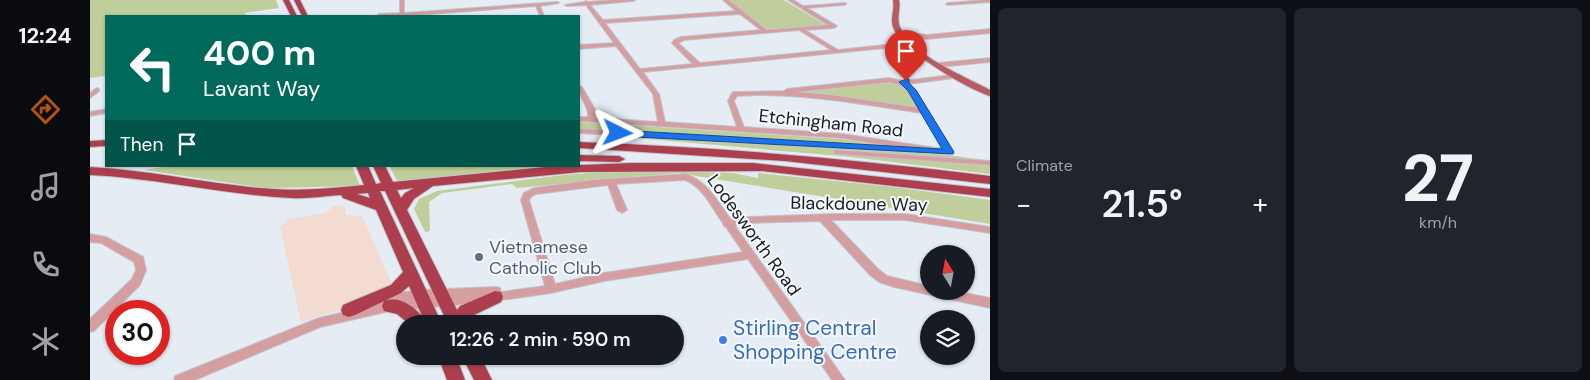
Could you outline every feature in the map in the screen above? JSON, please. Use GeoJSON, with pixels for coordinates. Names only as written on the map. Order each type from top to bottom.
{"type":"FeatureCollection","features":[{"type":"Feature","properties":{"kind":"highway"},"geometry":{"type":"LineString","coordinates":[[286,0],[294,15]]}},
{"type":"Feature","properties":{"kind":"highway"},"geometry":{"type":"LineString","coordinates":[[297,0],[304,15]]}},
{"type":"Feature","properties":{"kind":"highway"},"geometry":{"type":"LineString","coordinates":[[580,137],[885,167],[990,180]]}},
{"type":"Feature","properties":{"kind":"highway"},"geometry":{"type":"LineString","coordinates":[[90,144],[105,144]]}},
{"type":"Feature","properties":{"kind":"highway"},"geometry":{"type":"LineString","coordinates":[[580,145],[731,152]]}},
{"type":"Feature","properties":{"kind":"highway"},"geometry":{"type":"LineString","coordinates":[[90,150],[105,150]]}},
{"type":"Feature","properties":{"kind":"highway"},"geometry":{"type":"LineString","coordinates":[[580,158],[760,168],[990,193]]}},
{"type":"Feature","properties":{"kind":"highway"},"geometry":{"type":"LineString","coordinates":[[90,163],[105,163]]}},
{"type":"Feature","properties":{"kind":"highway"},"geometry":{"type":"LineString","coordinates":[[362,167],[430,315]]}},
{"type":"Feature","properties":{"kind":"highway"},"geometry":{"type":"LineString","coordinates":[[379,167],[452,315]]}},
{"type":"Feature","properties":{"kind":"highway"},"geometry":{"type":"LineString","coordinates":[[290,194],[373,190],[506,174],[600,167],[760,168]]}},
{"type":"Feature","properties":{"kind":"highway"},"geometry":{"type":"LineString","coordinates":[[90,171],[156,176],[220,188],[290,194],[355,196],[382,208]]}},
{"type":"Feature","properties":{"kind":"highway"},"geometry":{"type":"LineString","coordinates":[[400,210],[410,196],[434,183]]}},
{"type":"Feature","properties":{"kind":"highway"},"geometry":{"type":"LineString","coordinates":[[349,310],[396,288],[412,273]]}},
{"type":"Feature","properties":{"kind":"highway"},"geometry":{"type":"LineString","coordinates":[[463,315],[466,311],[495,297]]}},
{"type":"Feature","properties":{"kind":"highway"},"geometry":{"type":"LineString","coordinates":[[390,306],[401,307],[412,315]]}},
{"type":"Feature","properties":{"kind":"highway"},"geometry":{"type":"LineString","coordinates":[[450,365],[456,380]]}},
{"type":"Feature","properties":{"kind":"highway"},"geometry":{"type":"LineString","coordinates":[[475,365],[482,380]]}},
{"type":"Feature","properties":{"kind":"main road"},"geometry":{"type":"LineString","coordinates":[[896,0],[898,4],[895,24],[902,34],[940,64],[990,92]]}},
{"type":"Feature","properties":{"kind":"main road"},"geometry":{"type":"LineString","coordinates":[[902,0],[899,25],[902,34]]}},
{"type":"Feature","properties":{"kind":"main road"},"geometry":{"type":"LineString","coordinates":[[940,64],[990,92]]}},
{"type":"Feature","properties":{"kind":"street"},"geometry":{"type":"LineString","coordinates":[[402,0],[402,15],[538,6],[562,2],[586,3],[633,0]]}},
{"type":"Feature","properties":{"kind":"street"},"geometry":{"type":"LineString","coordinates":[[586,3],[620,0]]}},
{"type":"Feature","properties":{"kind":"street"},"geometry":{"type":"LineString","coordinates":[[725,0],[767,32]]}},
{"type":"Feature","properties":{"kind":"street"},"geometry":{"type":"LineString","coordinates":[[698,65],[676,41],[683,38],[834,26],[790,0]]}},
{"type":"Feature","properties":{"kind":"street"},"geometry":{"type":"LineString","coordinates":[[948,4],[990,1]]}},
{"type":"Feature","properties":{"kind":"street"},"geometry":{"type":"LineString","coordinates":[[586,3],[656,94],[662,124]]}},
{"type":"Feature","properties":{"kind":"street"},"geometry":{"type":"LineString","coordinates":[[802,7],[844,4]]}},
{"type":"Feature","properties":{"kind":"street"},"geometry":{"type":"LineString","coordinates":[[538,6],[542,15]]}},
{"type":"Feature","properties":{"kind":"street"},"geometry":{"type":"LineString","coordinates":[[601,22],[741,12]]}},
{"type":"Feature","properties":{"kind":"street"},"geometry":{"type":"LineString","coordinates":[[800,29],[838,52]]}},
{"type":"Feature","properties":{"kind":"street"},"geometry":{"type":"LineString","coordinates":[[902,34],[927,37],[990,31]]}},
{"type":"Feature","properties":{"kind":"street"},"geometry":{"type":"LineString","coordinates":[[580,47],[618,44]]}},
{"type":"Feature","properties":{"kind":"street"},"geometry":{"type":"LineString","coordinates":[[638,71],[894,46]]}},
{"type":"Feature","properties":{"kind":"street"},"geometry":{"type":"LineString","coordinates":[[940,64],[990,60]]}},
{"type":"Feature","properties":{"kind":"street"},"geometry":{"type":"LineString","coordinates":[[741,129],[731,101],[734,94],[765,93],[889,80],[904,82],[959,76]]}},
{"type":"Feature","properties":{"kind":"street"},"geometry":{"type":"LineString","coordinates":[[904,82],[912,90],[949,152]]}},
{"type":"Feature","properties":{"kind":"street"},"geometry":{"type":"LineString","coordinates":[[580,89],[592,111],[591,119]]}},
{"type":"Feature","properties":{"kind":"street"},"geometry":{"type":"LineString","coordinates":[[90,96],[97,90]]}},
{"type":"Feature","properties":{"kind":"street"},"geometry":{"type":"LineString","coordinates":[[765,93],[816,97],[925,111]]}},
{"type":"Feature","properties":{"kind":"street"},"geometry":{"type":"LineString","coordinates":[[90,114],[105,111]]}},
{"type":"Feature","properties":{"kind":"street","name":"Etchingham Road"},"geometry":{"type":"LineString","coordinates":[[580,119],[842,136],[949,152]]}},
{"type":"Feature","properties":{"kind":"street","name":"Etchingham Road"},"geometry":{"type":"LineString","coordinates":[[580,131],[949,152]]}},
{"type":"Feature","properties":{"kind":"street","name":"Etchingham Road"},"geometry":{"type":"LineString","coordinates":[[580,131],[990,163]]}},
{"type":"Feature","properties":{"kind":"street","name":"Lodesworth Road"},"geometry":{"type":"LineString","coordinates":[[551,289],[525,200],[527,195],[534,191],[611,182],[685,177],[692,179],[698,182],[839,380]]}},
{"type":"Feature","properties":{"kind":"street"},"geometry":{"type":"LineString","coordinates":[[611,182],[622,210]]}},
{"type":"Feature","properties":{"kind":"street","name":"Blackdoune Way"},"geometry":{"type":"LineString","coordinates":[[727,224],[748,220],[914,217],[990,230]]}},
{"type":"Feature","properties":{"kind":"street"},"geometry":{"type":"LineString","coordinates":[[823,218],[874,272],[883,279],[920,288]]}},
{"type":"Feature","properties":{"kind":"street"},"geometry":{"type":"LineString","coordinates":[[90,238],[103,240],[139,260],[141,270],[136,282],[90,327]]}},
{"type":"Feature","properties":{"kind":"street"},"geometry":{"type":"LineString","coordinates":[[443,297],[495,297],[551,289],[604,277],[749,255]]}},
{"type":"Feature","properties":{"kind":"street"},"geometry":{"type":"LineString","coordinates":[[180,380],[349,310],[385,299],[551,289]]}},
{"type":"Feature","properties":{"kind":"street"},"geometry":{"type":"LineString","coordinates":[[318,323],[423,298]]}},
{"type":"Feature","properties":{"kind":"street"},"geometry":{"type":"LineString","coordinates":[[975,300],[990,303]]}},
{"type":"Feature","properties":{"kind":"shaded area"},"geometry":{"type":"Polygon","coordinates":[[[335,205],[345,207],[346,215],[362,216],[393,286],[338,310],[301,322],[280,227],[288,219],[325,213],[335,205]]]}},
{"type":"Feature","properties":{"kind":"green space"},"geometry":{"type":"Polygon","coordinates":[[[90,0],[276,0],[279,8],[244,13],[247,15],[105,15],[105,76],[90,78],[90,0]]]}},
{"type":"Feature","properties":{"kind":"green space"},"geometry":{"type":"Polygon","coordinates":[[[725,0],[784,0],[826,25],[768,29],[725,0]]]}},
{"type":"Feature","properties":{"kind":"green space"},"geometry":{"type":"Polygon","coordinates":[[[897,82],[903,84],[918,107],[790,93],[897,82]]]}},
{"type":"Feature","properties":{"kind":"green space"},"geometry":{"type":"Polygon","coordinates":[[[580,122],[841,139],[990,161],[990,174],[851,157],[580,133],[580,122]]]}},
{"type":"Feature","properties":{"kind":"green space"},"geometry":{"type":"Polygon","coordinates":[[[163,167],[352,167],[360,186],[265,188],[144,170],[163,167]]]}},
{"type":"Feature","properties":{"kind":"green space"},"geometry":{"type":"Polygon","coordinates":[[[390,167],[535,167],[398,182],[390,167]]]}},
{"type":"Feature","properties":{"kind":"green space"},"geometry":{"type":"Polygon","coordinates":[[[627,170],[733,173],[758,178],[758,173],[893,187],[990,200],[990,224],[678,173],[517,188],[512,184],[442,193],[429,202],[430,231],[425,232],[414,209],[419,199],[437,191],[564,175],[627,170]]]}},
{"type":"Feature","properties":{"kind":"place","name":"Vietnamese Catholic Club"},"geometry":{"type":"Point","coordinates":[479,257]}},
{"type":"Feature","properties":{"kind":"place","name":"Stirling Central Shopping Centre"},"geometry":{"type":"Point","coordinates":[723,340]}},
{"type":"Feature","properties":{"kind":"route"},"geometry":{"type":"LineString","coordinates":[[618,133],[949,152],[912,90],[904,82],[906,81]]}}]}
